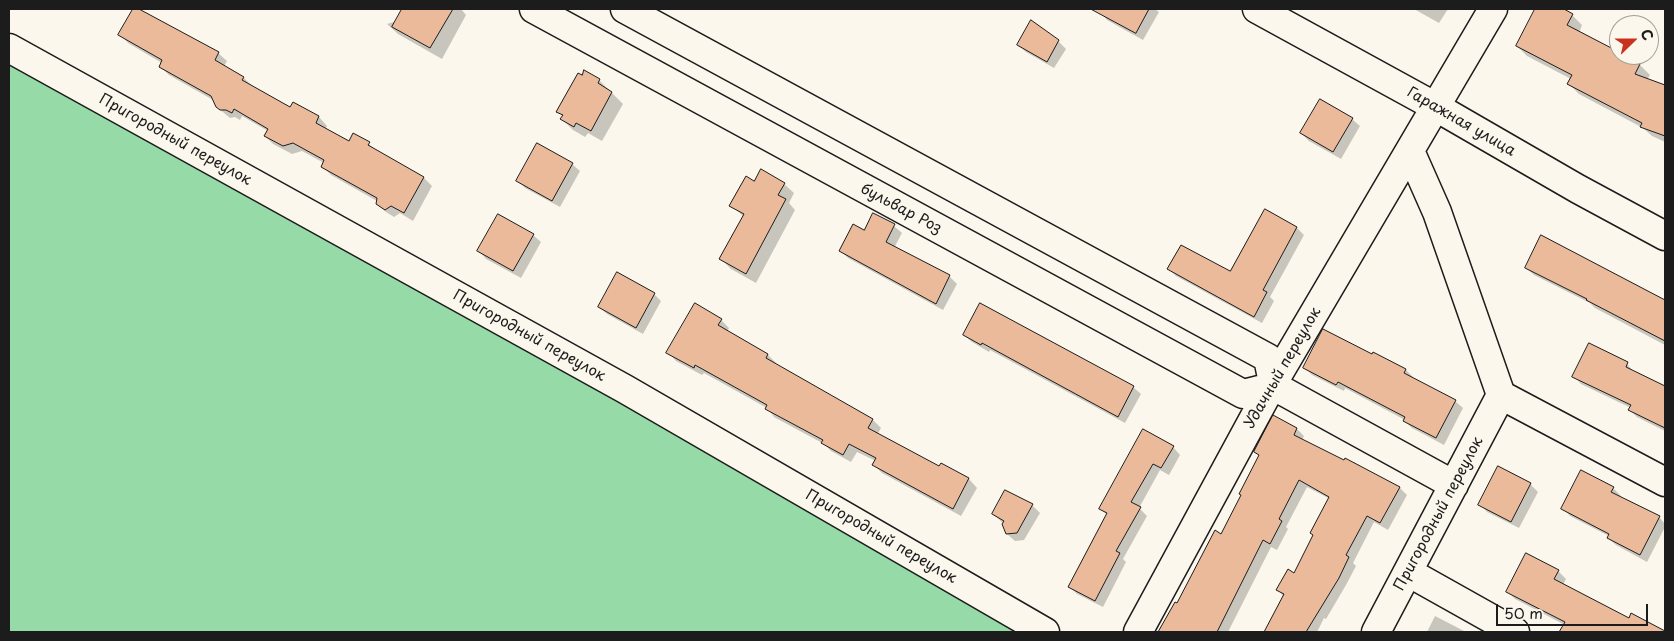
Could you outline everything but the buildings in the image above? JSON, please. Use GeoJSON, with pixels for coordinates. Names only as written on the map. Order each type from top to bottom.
{"type":"FeatureCollection","features":[{"type":"Feature","properties":{"kind":"street","name":"бульвар Роз"},"geometry":{"type":"LineString","coordinates":[[534,9],[1243,394],[1272,385]]}},
{"type":"Feature","properties":{"kind":"street"},"geometry":{"type":"LineString","coordinates":[[625,9],[1268,358],[1272,385],[1454,485]]}},
{"type":"Feature","properties":{"kind":"street","name":"Гаражная улица"},"geometry":{"type":"LineString","coordinates":[[1257,9],[1665,236]]}},
{"type":"Feature","properties":{"kind":"street","name":"Удачный переулок"},"geometry":{"type":"LineString","coordinates":[[1138,632],[1272,385],[1493,9]]}},
{"type":"Feature","properties":{"kind":"street","name":"Пригородный переулок"},"geometry":{"type":"LineString","coordinates":[[9,48],[616,384],[1045,632]]}},
{"type":"Feature","properties":{"kind":"street"},"geometry":{"type":"LineString","coordinates":[[1410,151],[1437,212],[1501,395],[1665,482]]}},
{"type":"Feature","properties":{"kind":"street","name":"Пригородный переулок"},"geometry":{"type":"LineString","coordinates":[[1376,632],[1501,395]]}},
{"type":"Feature","properties":{"kind":"street"},"geometry":{"type":"LineString","coordinates":[[1408,572],[1515,632]]}},
{"type":"Feature","properties":{"kind":"green space"},"geometry":{"type":"Polygon","coordinates":[[[9,54],[1041,632],[9,632],[9,54]]]}}]}
